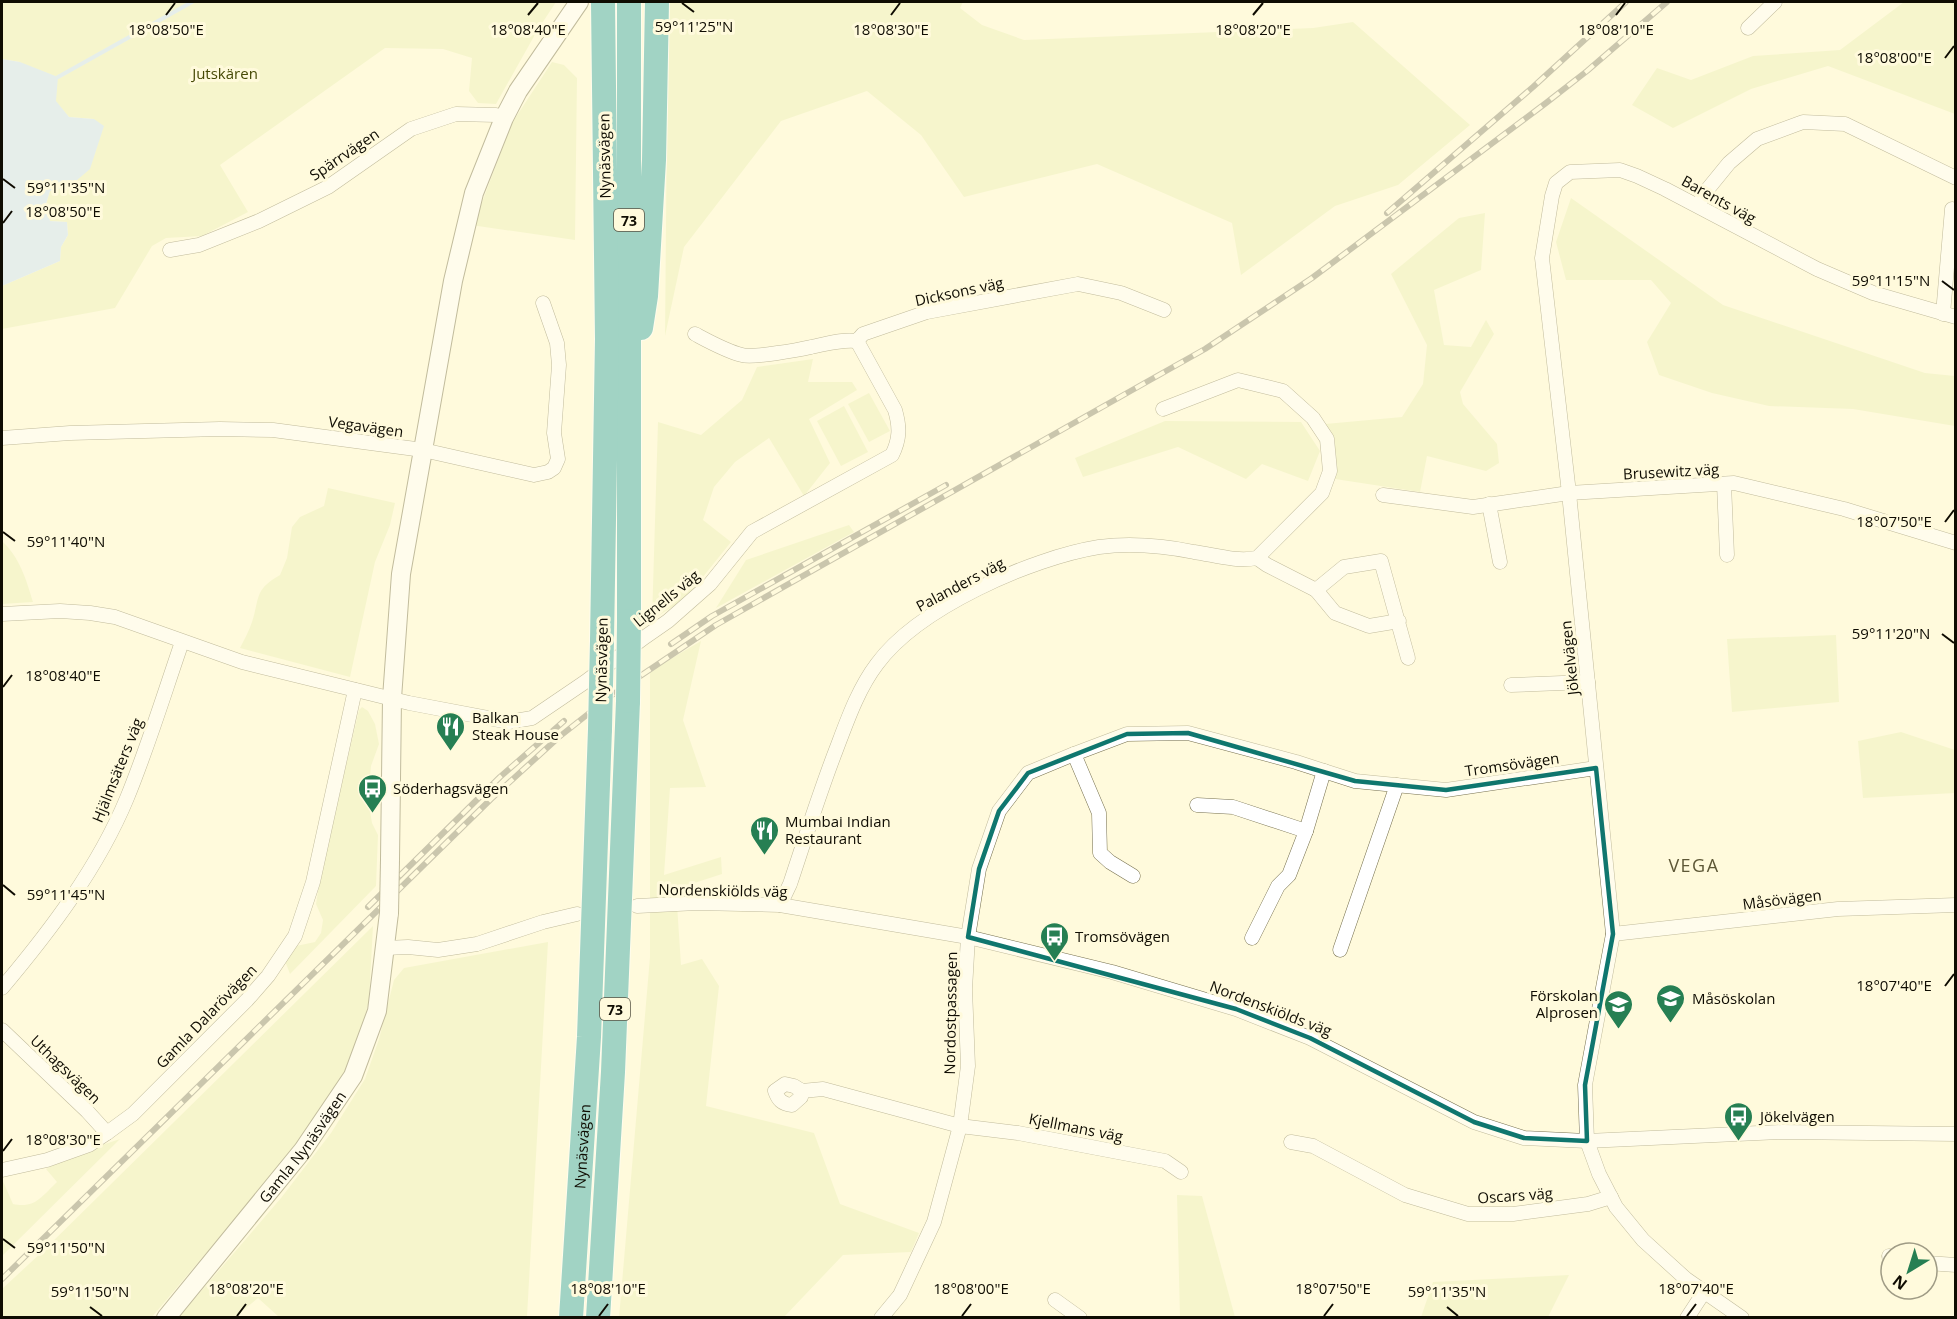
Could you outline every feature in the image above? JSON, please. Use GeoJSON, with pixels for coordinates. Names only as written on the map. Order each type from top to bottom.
{"type":"FeatureCollection","features":[{"type":"Feature","properties":{"kind":"highway","name":"Nynäsvägen"},"geometry":{"type":"LineString","coordinates":[[571,1317],[589,1037],[600,729],[607,339],[603,2]]}},
{"type":"Feature","properties":{"kind":"highway"},"geometry":{"type":"LineString","coordinates":[[629,416],[646,296],[654,160],[657,7]]}},
{"type":"Feature","properties":{"kind":"highway","name":"Nynäsvägen"},"geometry":{"type":"LineString","coordinates":[[598,1317],[614,1060],[628,701],[629,12]]}},
{"type":"Feature","properties":{"kind":"street"},"geometry":{"type":"LineString","coordinates":[[577,914],[543,922],[477,944],[438,950],[408,947],[385,948],[389,913],[392,698],[401,574],[440,348],[458,259],[474,193],[504,118],[519,91],[579,2]]}},
{"type":"Feature","properties":{"kind":"street"},"geometry":{"type":"LineString","coordinates":[[1748,28],[1775,2]]}},
{"type":"Feature","properties":{"kind":"street","name":"Spärrvägen"},"geometry":{"type":"LineString","coordinates":[[170,250],[199,245],[259,221],[328,187],[411,129],[456,114],[496,115],[504,118]]}},
{"type":"Feature","properties":{"kind":"street"},"geometry":{"type":"LineString","coordinates":[[1698,205],[1729,163],[1756,139],[1803,122],[1845,124],[1956,178]]}},
{"type":"Feature","properties":{"kind":"street","name":"Barents väg"},"geometry":{"type":"LineString","coordinates":[[1545,279],[1542,258],[1556,183],[1570,172],[1620,170],[1698,205],[1817,270],[1873,293],[1949,316]]}},
{"type":"Feature","properties":{"kind":"street"},"geometry":{"type":"LineString","coordinates":[[1949,316],[1952,209]]}},
{"type":"Feature","properties":{"kind":"street","name":"Jökelvägen"},"geometry":{"type":"LineString","coordinates":[[1545,279],[1614,934],[1585,1085],[1587,1141],[1599,1174],[1616,1207],[1643,1240],[1686,1279],[1742,1317]]}},
{"type":"Feature","properties":{"kind":"street","name":"Dicksons väg"},"geometry":{"type":"LineString","coordinates":[[695,334],[744,356],[810,348],[844,339],[857,341],[863,334],[927,312],[1078,284],[1121,293],[1164,310]]}},
{"type":"Feature","properties":{"kind":"street","name":"Vegavägen"},"geometry":{"type":"LineString","coordinates":[[2,438],[70,433],[263,430],[423,450],[534,475],[548,472],[554,468],[558,459],[554,433],[559,365],[557,342],[543,303]]}},
{"type":"Feature","properties":{"kind":"street","name":"Lignells väg"},"geometry":{"type":"LineString","coordinates":[[392,698],[509,722],[532,718],[668,621],[710,584],[752,532],[892,455],[899,437],[897,416],[857,341]]}},
{"type":"Feature","properties":{"kind":"street"},"geometry":{"type":"LineString","coordinates":[[1163,409],[1238,380],[1283,391],[1313,418],[1327,440],[1330,471],[1322,494],[1257,558],[1316,590],[1335,613],[1369,626],[1399,621]]}},
{"type":"Feature","properties":{"kind":"street","name":"Brusewitz väg"},"geometry":{"type":"LineString","coordinates":[[1383,495],[1473,507],[1569,493],[1734,483],[1844,509],[1956,543]]}},
{"type":"Feature","properties":{"kind":"street"},"geometry":{"type":"LineString","coordinates":[[1724,484],[1726,555]]}},
{"type":"Feature","properties":{"kind":"street"},"geometry":{"type":"LineString","coordinates":[[1489,504],[1500,562]]}},
{"type":"Feature","properties":{"kind":"street","name":"Palanders väg"},"geometry":{"type":"LineString","coordinates":[[780,905],[790,884],[848,718],[877,664],[900,639],[937,612],[997,580],[1054,559],[1099,547],[1143,545],[1244,561],[1257,558]]}},
{"type":"Feature","properties":{"kind":"street"},"geometry":{"type":"LineString","coordinates":[[1316,590],[1344,567],[1381,561],[1408,658]]}},
{"type":"Feature","properties":{"kind":"street"},"geometry":{"type":"LineString","coordinates":[[2,614],[60,611],[115,617],[243,662],[392,698]]}},
{"type":"Feature","properties":{"kind":"street","name":"Hjälmsäters väg"},"geometry":{"type":"LineString","coordinates":[[2,988],[42,940],[95,861],[126,799],[182,642]]}},
{"type":"Feature","properties":{"kind":"street"},"geometry":{"type":"LineString","coordinates":[[1511,685],[1588,682]]}},
{"type":"Feature","properties":{"kind":"street","name":"Gamla Dalarövägen"},"geometry":{"type":"LineString","coordinates":[[2,1170],[47,1160],[88,1145],[107,1133],[133,1114],[268,976],[295,936],[313,882],[355,690]]}},
{"type":"Feature","properties":{"kind":"street","name":"Tromsövägen"},"geometry":{"type":"LineString","coordinates":[[969,937],[978,869],[999,811],[1028,773],[1127,734],[1188,733],[1355,781],[1446,790],[1596,768]]}},
{"type":"Feature","properties":{"kind":"street"},"geometry":{"type":"LineString","coordinates":[[1074,753],[1099,813],[1100,853],[1133,876]]}},
{"type":"Feature","properties":{"kind":"street"},"geometry":{"type":"LineString","coordinates":[[1252,938],[1278,886],[1289,875],[1306,831],[1324,771]]}},
{"type":"Feature","properties":{"kind":"street"},"geometry":{"type":"LineString","coordinates":[[1340,950],[1397,785]]}},
{"type":"Feature","properties":{"kind":"street"},"geometry":{"type":"LineString","coordinates":[[1197,805],[1233,807],[1306,831]]}},
{"type":"Feature","properties":{"kind":"street","name":"Nordenskiölds väg"},"geometry":{"type":"LineString","coordinates":[[637,906],[698,903],[780,905],[969,937],[1112,972],[1236,1010],[1310,1038],[1474,1122],[1524,1138],[1587,1141],[1782,1132],[1956,1134]]}},
{"type":"Feature","properties":{"kind":"street","name":"Måsövägen"},"geometry":{"type":"LineString","coordinates":[[1614,934],[1838,909],[1956,905]]}},
{"type":"Feature","properties":{"kind":"street","name":"Nordostpassagen"},"geometry":{"type":"LineString","coordinates":[[881,1317],[900,1295],[934,1222],[960,1126],[968,1066],[965,989],[969,937]]}},
{"type":"Feature","properties":{"kind":"street","name":"Gamla Nynäsvägen"},"geometry":{"type":"LineString","coordinates":[[166,1317],[303,1150],[353,1076],[376,1011],[385,948]]}},
{"type":"Feature","properties":{"kind":"street","name":"Uthagsvägen"},"geometry":{"type":"LineString","coordinates":[[2,1030],[107,1133]]}},
{"type":"Feature","properties":{"kind":"street"},"geometry":{"type":"LineString","coordinates":[[802,1091],[822,1089],[960,1126]]}},
{"type":"Feature","properties":{"kind":"street","name":"Kjellmans väg"},"geometry":{"type":"LineString","coordinates":[[960,1126],[1018,1132],[1165,1161],[1181,1172]]}},
{"type":"Feature","properties":{"kind":"street","name":"Oscars väg"},"geometry":{"type":"LineString","coordinates":[[1291,1142],[1313,1146],[1405,1195],[1468,1214],[1514,1214],[1577,1206],[1611,1197]]}},
{"type":"Feature","properties":{"kind":"street"},"geometry":{"type":"LineString","coordinates":[[1939,1264],[1956,1265]]}},
{"type":"Feature","properties":{"kind":"street"},"geometry":{"type":"LineString","coordinates":[[1687,1317],[1704,1292]]}},
{"type":"Feature","properties":{"kind":"street"},"geometry":{"type":"LineString","coordinates":[[1055,1300],[1080,1317]]}},
{"type":"Feature","properties":{"kind":"highlighted area"},"geometry":{"type":"Polygon","coordinates":[[[1188,733],[1355,781],[1446,790],[1596,768],[1613,934],[1585,1085],[1587,1141],[1524,1138],[1474,1122],[1310,1038],[1236,1009],[968,937],[979,869],[999,811],[1028,773],[1127,734],[1188,733]]]}},
{"type":"Feature","properties":{"kind":"green space","name":"Jutskären"},"geometry":{"type":"Polygon","coordinates":[[[2,2],[556,2],[496,104],[478,103],[469,91],[472,58],[443,49],[385,48],[220,165],[248,212],[202,236],[166,238],[152,246],[115,308],[2,329],[2,286],[60,261],[61,247],[68,235],[67,222],[50,221],[46,204],[50,191],[70,186],[94,119],[69,117],[20,62],[2,59],[2,2]]]}},
{"type":"Feature","properties":{"kind":"green space"},"geometry":{"type":"Polygon","coordinates":[[[668,2],[963,2],[960,8],[982,25],[1024,40],[1313,28],[1353,22],[1470,125],[1398,185],[1335,206],[1241,275],[1232,223],[1097,164],[964,197],[921,135],[867,91],[781,121],[684,247],[665,336],[668,2]]]}},
{"type":"Feature","properties":{"kind":"green space"},"geometry":{"type":"Polygon","coordinates":[[[1904,2],[1955,2],[1955,114],[1828,66],[1751,89],[1673,128],[1632,105],[1657,68],[1691,80],[1753,56],[1840,50],[1904,2]]]}},
{"type":"Feature","properties":{"kind":"green space"},"geometry":{"type":"Polygon","coordinates":[[[552,62],[564,65],[577,78],[575,240],[471,225],[481,205],[512,123],[552,62]]]}},
{"type":"Feature","properties":{"kind":"green space"},"geometry":{"type":"Polygon","coordinates":[[[1571,198],[1723,305],[1925,373],[1955,376],[1955,426],[1853,409],[1769,406],[1712,393],[1659,375],[1647,342],[1671,303],[1651,280],[1566,280],[1556,242],[1571,198]]]}},
{"type":"Feature","properties":{"kind":"green space"},"geometry":{"type":"Polygon","coordinates":[[[1485,213],[1481,270],[1434,290],[1444,345],[1471,347],[1486,320],[1494,334],[1460,392],[1463,404],[1497,444],[1499,463],[1486,471],[1427,456],[1420,492],[1335,479],[1335,440],[1325,424],[1402,417],[1423,384],[1427,345],[1391,274],[1459,218],[1485,213]]]}},
{"type":"Feature","properties":{"kind":"green space"},"geometry":{"type":"Polygon","coordinates":[[[813,359],[808,382],[852,382],[857,390],[809,419],[830,463],[804,496],[769,438],[735,462],[714,487],[703,520],[731,542],[686,598],[652,620],[658,422],[701,435],[742,400],[757,367],[813,359]]]}},
{"type":"Feature","properties":{"kind":"green space"},"geometry":{"type":"Polygon","coordinates":[[[869,393],[890,431],[869,442],[848,404],[869,393]]]}},
{"type":"Feature","properties":{"kind":"green space"},"geometry":{"type":"Polygon","coordinates":[[[844,406],[868,452],[841,466],[817,421],[844,406]]]}},
{"type":"Feature","properties":{"kind":"green space"},"geometry":{"type":"Polygon","coordinates":[[[1165,421],[1301,422],[1320,451],[1308,481],[1262,464],[1246,479],[1178,447],[1083,477],[1075,458],[1165,421]]]}},
{"type":"Feature","properties":{"kind":"green space"},"geometry":{"type":"Polygon","coordinates":[[[328,488],[395,503],[390,525],[375,562],[350,677],[240,648],[251,625],[259,595],[266,585],[280,575],[287,558],[292,527],[300,517],[324,506],[328,488]]]}},
{"type":"Feature","properties":{"kind":"green space"},"geometry":{"type":"Polygon","coordinates":[[[849,525],[854,532],[716,608],[746,560],[849,525]]]}},
{"type":"Feature","properties":{"kind":"green space"},"geometry":{"type":"Polygon","coordinates":[[[2,541],[18,562],[33,602],[2,604],[2,541]]]}},
{"type":"Feature","properties":{"kind":"green space"},"geometry":{"type":"Polygon","coordinates":[[[1836,635],[1839,702],[1732,712],[1727,639],[1836,635]]]}},
{"type":"Feature","properties":{"kind":"green space"},"geometry":{"type":"Polygon","coordinates":[[[701,641],[683,720],[706,787],[670,788],[664,875],[721,857],[722,874],[676,889],[681,965],[702,959],[719,986],[706,1106],[814,1133],[840,1204],[919,1233],[911,1252],[843,1255],[784,1317],[619,1318],[650,957],[650,671],[701,641]]]}},
{"type":"Feature","properties":{"kind":"green space"},"geometry":{"type":"Polygon","coordinates":[[[362,707],[368,711],[375,724],[379,744],[371,766],[368,799],[372,823],[378,835],[376,886],[290,974],[285,961],[296,946],[315,942],[321,933],[323,920],[316,904],[321,873],[359,710],[362,707]]]}},
{"type":"Feature","properties":{"kind":"green space"},"geometry":{"type":"Polygon","coordinates":[[[1901,732],[1955,750],[1955,793],[1863,798],[1858,741],[1901,732]]]}},
{"type":"Feature","properties":{"kind":"green space"},"geometry":{"type":"Polygon","coordinates":[[[373,926],[369,1001],[353,1056],[327,1103],[303,1138],[152,1317],[2,1318],[2,1289],[373,926]]]}},
{"type":"Feature","properties":{"kind":"green space"},"geometry":{"type":"Polygon","coordinates":[[[548,942],[527,1317],[279,1317],[258,1298],[235,1317],[179,1317],[281,1198],[331,1133],[365,1079],[379,1039],[394,980],[404,968],[548,942]]]}},
{"type":"Feature","properties":{"kind":"green space"},"geometry":{"type":"Polygon","coordinates":[[[120,1139],[2,1256],[2,1179],[13,1204],[33,1203],[57,1182],[46,1169],[75,1154],[120,1139]]]}},
{"type":"Feature","properties":{"kind":"green space"},"geometry":{"type":"Polygon","coordinates":[[[1177,1195],[1202,1196],[1235,1317],[1180,1317],[1177,1195]]]}},
{"type":"Feature","properties":{"kind":"green space"},"geometry":{"type":"Polygon","coordinates":[[[1569,1275],[1548,1317],[1421,1317],[1433,1282],[1569,1275]]]}},
{"type":"Feature","properties":{"kind":"water"},"geometry":{"type":"Polygon","coordinates":[[[2,59],[20,62],[58,77],[56,101],[69,117],[94,119],[104,126],[90,169],[70,186],[50,191],[46,204],[50,221],[67,222],[68,235],[61,247],[60,261],[2,286],[2,59]]]}},
{"type":"Feature","properties":{"kind":"waterway"},"geometry":{"type":"LineString","coordinates":[[58,77],[192,2]]}},
{"type":"Feature","properties":{"kind":"railway"},"geometry":{"type":"LineString","coordinates":[[1387,213],[1533,87],[1626,2]]}},
{"type":"Feature","properties":{"kind":"railway"},"geometry":{"type":"LineString","coordinates":[[2,1279],[491,799],[559,737],[612,695],[716,625],[1205,349],[1312,278],[1546,103],[1667,2]]}},
{"type":"Feature","properties":{"kind":"railway"},"geometry":{"type":"LineString","coordinates":[[671,644],[712,616],[946,485]]}},
{"type":"Feature","properties":{"kind":"railway"},"geometry":{"type":"LineString","coordinates":[[368,907],[500,777],[564,721]]}},
{"type":"Feature","properties":{"kind":"place","name":"Balkan Steak House"},"geometry":{"type":"Point","coordinates":[451,752]}},
{"type":"Feature","properties":{"kind":"place","name":"Söderhagsvägen"},"geometry":{"type":"Point","coordinates":[372,814]}},
{"type":"Feature","properties":{"kind":"place","name":"Mumbai Indian Restaurant"},"geometry":{"type":"Point","coordinates":[764,856]}},
{"type":"Feature","properties":{"kind":"place","name":"Tromsövägen"},"geometry":{"type":"Point","coordinates":[1054,962]}},
{"type":"Feature","properties":{"kind":"place","name":"Måsöskolan"},"geometry":{"type":"Point","coordinates":[1671,1024]}},
{"type":"Feature","properties":{"kind":"place","name":"Förskolan Alprosen"},"geometry":{"type":"Point","coordinates":[1619,1030]}},
{"type":"Feature","properties":{"kind":"place","name":"Jökelvägen"},"geometry":{"type":"Point","coordinates":[1739,1142]}},
{"type":"Feature","properties":{"kind":"district","name":"VEGA"},"geometry":{"type":"Point","coordinates":[1694,865]}}]}
